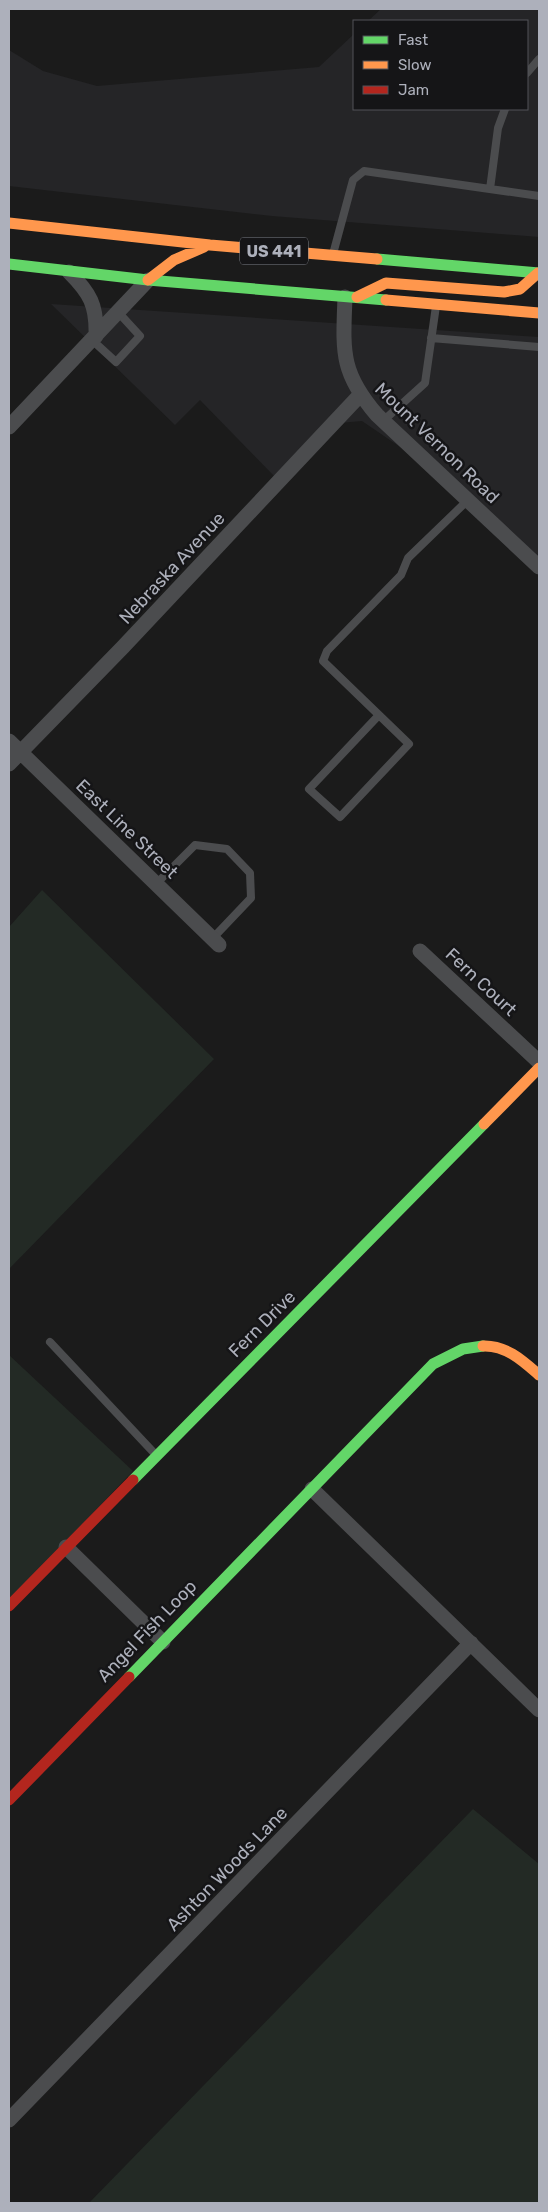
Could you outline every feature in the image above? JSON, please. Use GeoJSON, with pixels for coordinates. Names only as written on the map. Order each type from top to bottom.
{"type":"FeatureCollection","features":[{"type":"Feature","properties":{"kind":"street","name":"US 441"},"geometry":{"type":"LineString","coordinates":[[9,223],[210,245],[539,273]]}},
{"type":"Feature","properties":{"kind":"street"},"geometry":{"type":"LineString","coordinates":[[9,427],[163,266],[176,258],[210,245]]}},
{"type":"Feature","properties":{"kind":"street","name":"US 441"},"geometry":{"type":"LineString","coordinates":[[9,264],[148,280],[539,313]]}},
{"type":"Feature","properties":{"kind":"street"},"geometry":{"type":"LineString","coordinates":[[69,272],[84,287],[92,302],[96,319],[94,338]]}},
{"type":"Feature","properties":{"kind":"street"},"geometry":{"type":"LineString","coordinates":[[350,297],[386,283],[504,292],[520,290],[539,273]]}},
{"type":"Feature","properties":{"kind":"street","name":"Mount Vernon Road"},"geometry":{"type":"LineString","coordinates":[[350,297],[343,343],[349,374],[360,395],[383,420],[539,567]]}},
{"type":"Feature","properties":{"kind":"street","name":"Nebraska Avenue"},"geometry":{"type":"LineString","coordinates":[[9,764],[124,648],[360,395]]}},
{"type":"Feature","properties":{"kind":"street","name":"East Line Street"},"geometry":{"type":"LineString","coordinates":[[9,741],[216,942]]}},
{"type":"Feature","properties":{"kind":"street","name":"Fern Court"},"geometry":{"type":"LineString","coordinates":[[420,951],[539,1062]]}},
{"type":"Feature","properties":{"kind":"street","name":"Fern Drive"},"geometry":{"type":"LineString","coordinates":[[9,1606],[539,1068]]}},
{"type":"Feature","properties":{"kind":"street","name":"Angel Fish Loop"},"geometry":{"type":"LineString","coordinates":[[9,1800],[434,1364],[453,1351],[476,1344],[501,1348],[523,1359],[539,1374]]}},
{"type":"Feature","properties":{"kind":"street"},"geometry":{"type":"LineString","coordinates":[[312,1489],[539,1710]]}},
{"type":"Feature","properties":{"kind":"street"},"geometry":{"type":"LineString","coordinates":[[66,1547],[162,1642]]}},
{"type":"Feature","properties":{"kind":"street","name":"Ashton Woods Lane"},"geometry":{"type":"LineString","coordinates":[[9,2120],[471,1643]]}},
{"type":"Feature","properties":{"kind":"lane"},"geometry":{"type":"LineString","coordinates":[[528,73],[539,59]]}},
{"type":"Feature","properties":{"kind":"lane"},"geometry":{"type":"LineString","coordinates":[[490,189],[498,128],[505,110]]}},
{"type":"Feature","properties":{"kind":"lane"},"geometry":{"type":"LineString","coordinates":[[332,256],[354,180],[364,171],[539,196]]}},
{"type":"Feature","properties":{"kind":"lane"},"geometry":{"type":"LineString","coordinates":[[383,420],[425,383],[436,304]]}},
{"type":"Feature","properties":{"kind":"lane"},"geometry":{"type":"LineString","coordinates":[[94,338],[116,362],[140,336],[118,312]]}},
{"type":"Feature","properties":{"kind":"lane"},"geometry":{"type":"LineString","coordinates":[[431,338],[539,347]]}},
{"type":"Feature","properties":{"kind":"lane"},"geometry":{"type":"LineString","coordinates":[[379,715],[310,789],[340,817],[409,744],[379,715],[322,661],[327,651],[402,575],[408,558],[468,500]]}},
{"type":"Feature","properties":{"kind":"lane"},"geometry":{"type":"LineString","coordinates":[[156,884],[195,845],[227,849],[250,873],[252,898],[216,942]]}},
{"type":"Feature","properties":{"kind":"lane"},"geometry":{"type":"LineString","coordinates":[[50,1342],[156,1455]]}},
{"type":"Feature","properties":{"kind":"shaded area"},"geometry":{"type":"Polygon","coordinates":[[[381,9],[539,9],[539,237],[272,216],[9,186],[9,50],[43,71],[97,86],[319,67],[353,35],[353,110],[528,110],[528,20],[369,20],[381,9]]]}},
{"type":"Feature","properties":{"kind":"shaded area"},"geometry":{"type":"Polygon","coordinates":[[[51,304],[539,337],[539,569],[450,481],[362,421],[339,423],[278,480],[200,400],[175,425],[51,304]]]}},
{"type":"Feature","properties":{"kind":"shaded area"},"geometry":{"type":"Polygon","coordinates":[[[42,890],[214,1059],[9,1269],[9,927],[42,890]]]}},
{"type":"Feature","properties":{"kind":"shaded area"},"geometry":{"type":"Polygon","coordinates":[[[9,1355],[133,1471],[9,1601],[9,1355]]]}},
{"type":"Feature","properties":{"kind":"shaded area"},"geometry":{"type":"Polygon","coordinates":[[[473,1809],[539,1864],[539,2203],[89,2203],[473,1809]]]}},
{"type":"Feature","properties":{"kind":"traffic: fast"},"geometry":{"type":"LineString","coordinates":[[377,259],[539,273]]}},
{"type":"Feature","properties":{"kind":"traffic: fast"},"geometry":{"type":"LineString","coordinates":[[9,264],[148,280],[386,300]]}},
{"type":"Feature","properties":{"kind":"traffic: fast"},"geometry":{"type":"LineString","coordinates":[[133,1480],[484,1124]]}},
{"type":"Feature","properties":{"kind":"traffic: fast"},"geometry":{"type":"LineString","coordinates":[[129,1677],[433,1364],[463,1349],[483,1346]]}},
{"type":"Feature","properties":{"kind":"traffic: slow"},"geometry":{"type":"LineString","coordinates":[[9,223],[210,245],[377,259]]}},
{"type":"Feature","properties":{"kind":"traffic: slow"},"geometry":{"type":"LineString","coordinates":[[148,280],[174,260],[204,247]]}},
{"type":"Feature","properties":{"kind":"traffic: slow"},"geometry":{"type":"LineString","coordinates":[[357,297],[386,283],[504,292],[520,289],[538,273]]}},
{"type":"Feature","properties":{"kind":"traffic: slow"},"geometry":{"type":"LineString","coordinates":[[386,300],[539,313]]}},
{"type":"Feature","properties":{"kind":"traffic: slow"},"geometry":{"type":"LineString","coordinates":[[484,1124],[539,1068]]}},
{"type":"Feature","properties":{"kind":"traffic: slow"},"geometry":{"type":"LineString","coordinates":[[483,1346],[491,1346],[507,1351],[539,1375]]}},
{"type":"Feature","properties":{"kind":"traffic: jam"},"geometry":{"type":"LineString","coordinates":[[9,1606],[133,1480]]}},
{"type":"Feature","properties":{"kind":"traffic: jam"},"geometry":{"type":"LineString","coordinates":[[9,1800],[129,1677]]}}]}
